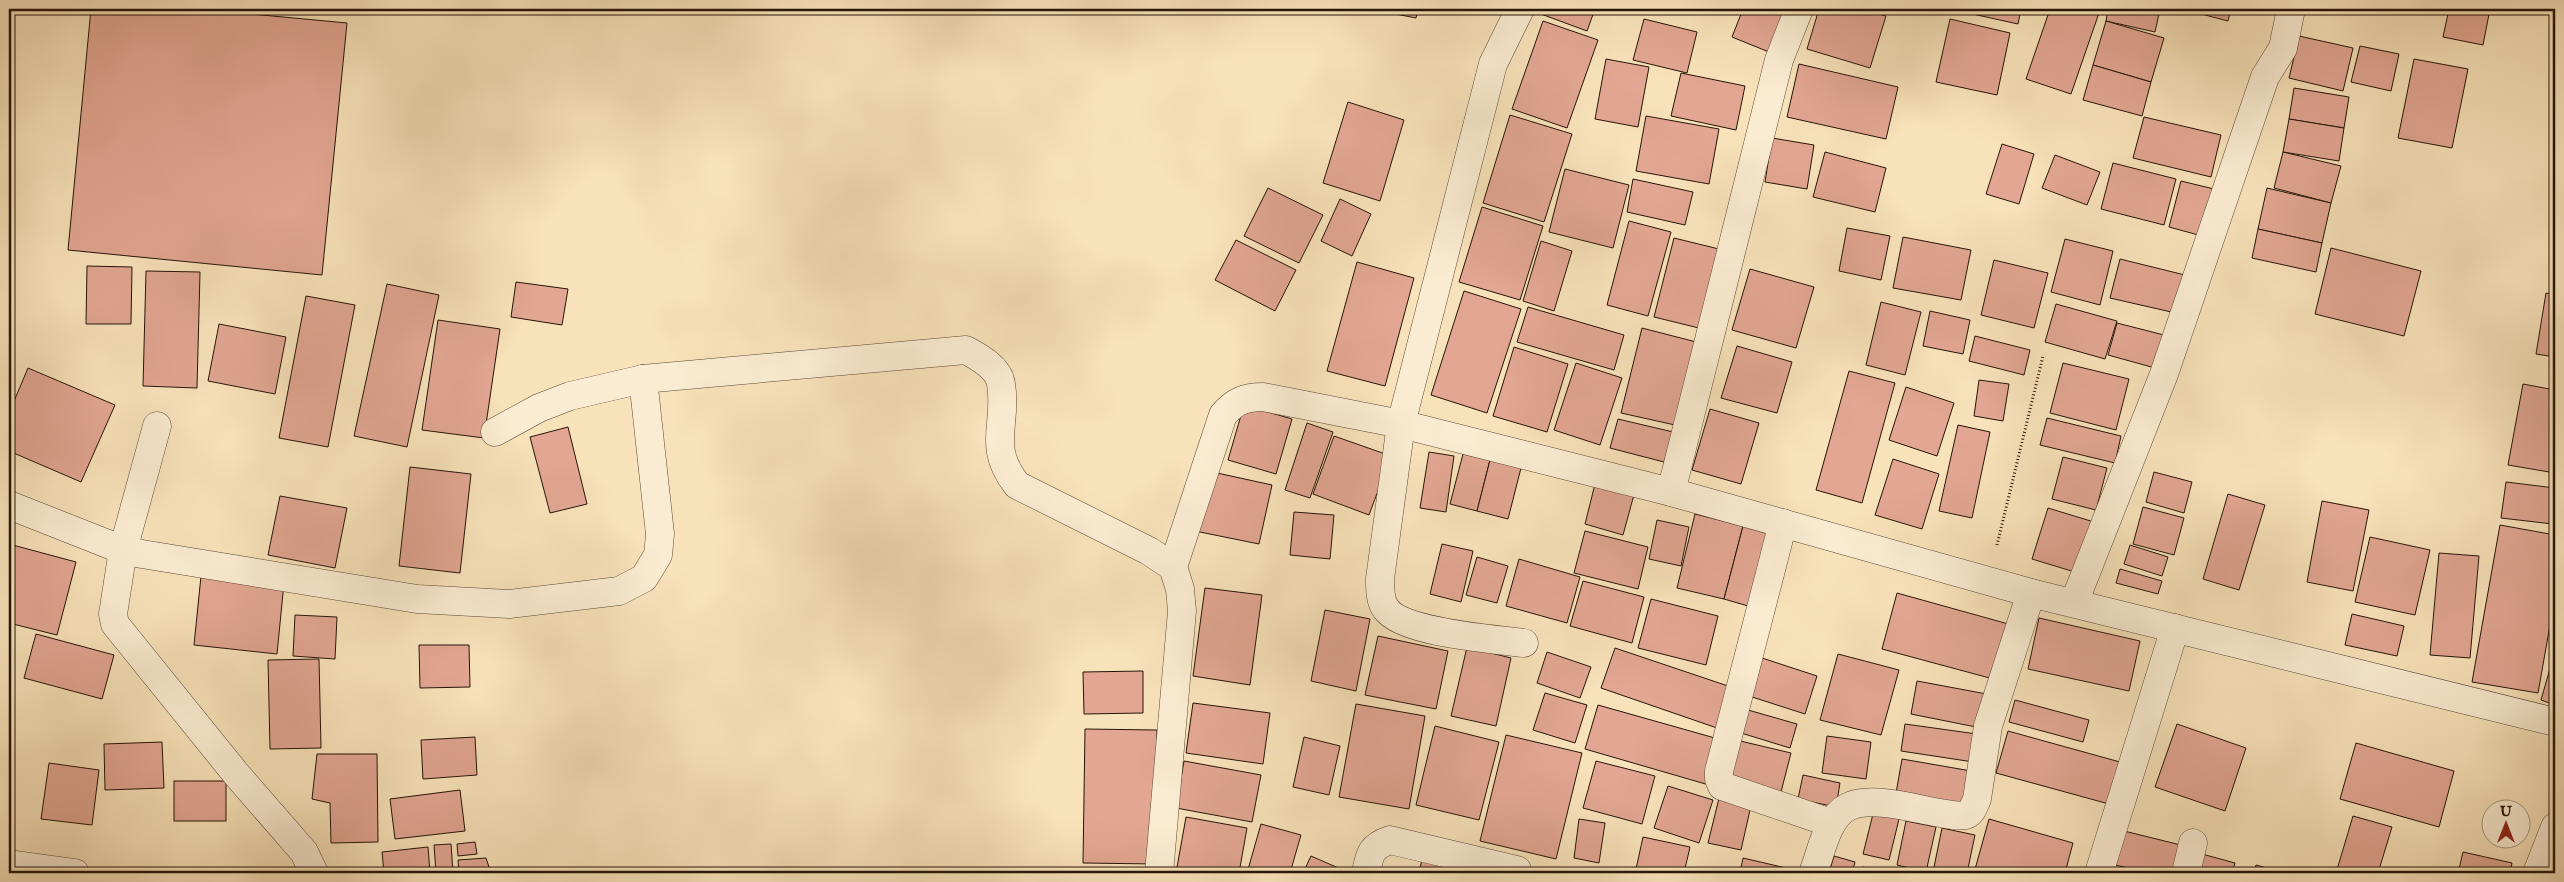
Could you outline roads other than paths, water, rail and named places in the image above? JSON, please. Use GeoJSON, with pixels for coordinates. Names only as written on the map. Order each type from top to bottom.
{"type":"FeatureCollection","features":[{"type":"Feature","properties":{"kind":"street"},"geometry":{"type":"LineString","coordinates":[[1520,9],[1493,64],[1401,424],[1380,572],[1380,595],[1385,608],[1394,617],[1417,627],[1524,643]]}},
{"type":"Feature","properties":{"kind":"street"},"geometry":{"type":"LineString","coordinates":[[1671,492],[1779,60],[1799,9]]}},
{"type":"Feature","properties":{"kind":"street"},"geometry":{"type":"LineString","coordinates":[[2074,603],[2164,374],[2265,77],[2283,48],[2290,9]]}},
{"type":"Feature","properties":{"kind":"street"},"geometry":{"type":"LineString","coordinates":[[495,432],[539,408],[570,396],[642,379],[966,350],[985,360],[1002,382],[999,449],[1007,472],[1017,484],[1149,550],[1173,567]]}},
{"type":"Feature","properties":{"kind":"street"},"geometry":{"type":"LineString","coordinates":[[9,505],[123,550],[417,599],[509,604],[619,591],[644,578],[658,555],[660,534],[642,379]]}},
{"type":"Feature","properties":{"kind":"street"},"geometry":{"type":"LineString","coordinates":[[1159,873],[1182,611],[1180,589],[1173,567],[1223,415],[1231,405],[1241,399],[1264,397],[1401,424],[1671,492],[2031,593],[2555,722]]}},
{"type":"Feature","properties":{"kind":"street"},"geometry":{"type":"LineString","coordinates":[[157,426],[123,550],[113,614],[115,624],[231,768],[304,852],[314,873]]}},
{"type":"Feature","properties":{"kind":"street"},"geometry":{"type":"LineString","coordinates":[[1783,523],[1737,696],[1719,779],[1722,786],[1832,823]]}},
{"type":"Feature","properties":{"kind":"street"},"geometry":{"type":"LineString","coordinates":[[1813,873],[1832,823],[1847,807],[1862,803],[1882,803],[1948,814],[1966,815],[1972,810],[1977,799],[1988,726],[2031,593]]}},
{"type":"Feature","properties":{"kind":"street"},"geometry":{"type":"LineString","coordinates":[[2099,873],[2175,628]]}},
{"type":"Feature","properties":{"kind":"street"},"geometry":{"type":"LineString","coordinates":[[2537,873],[2555,827]]}},
{"type":"Feature","properties":{"kind":"street"},"geometry":{"type":"LineString","coordinates":[[1366,873],[1370,854],[1378,844],[1390,840],[1517,870]]}},
{"type":"Feature","properties":{"kind":"street"},"geometry":{"type":"LineString","coordinates":[[2186,873],[2193,843]]}},
{"type":"Feature","properties":{"kind":"street"},"geometry":{"type":"LineString","coordinates":[[9,864],[74,873]]}}]}
